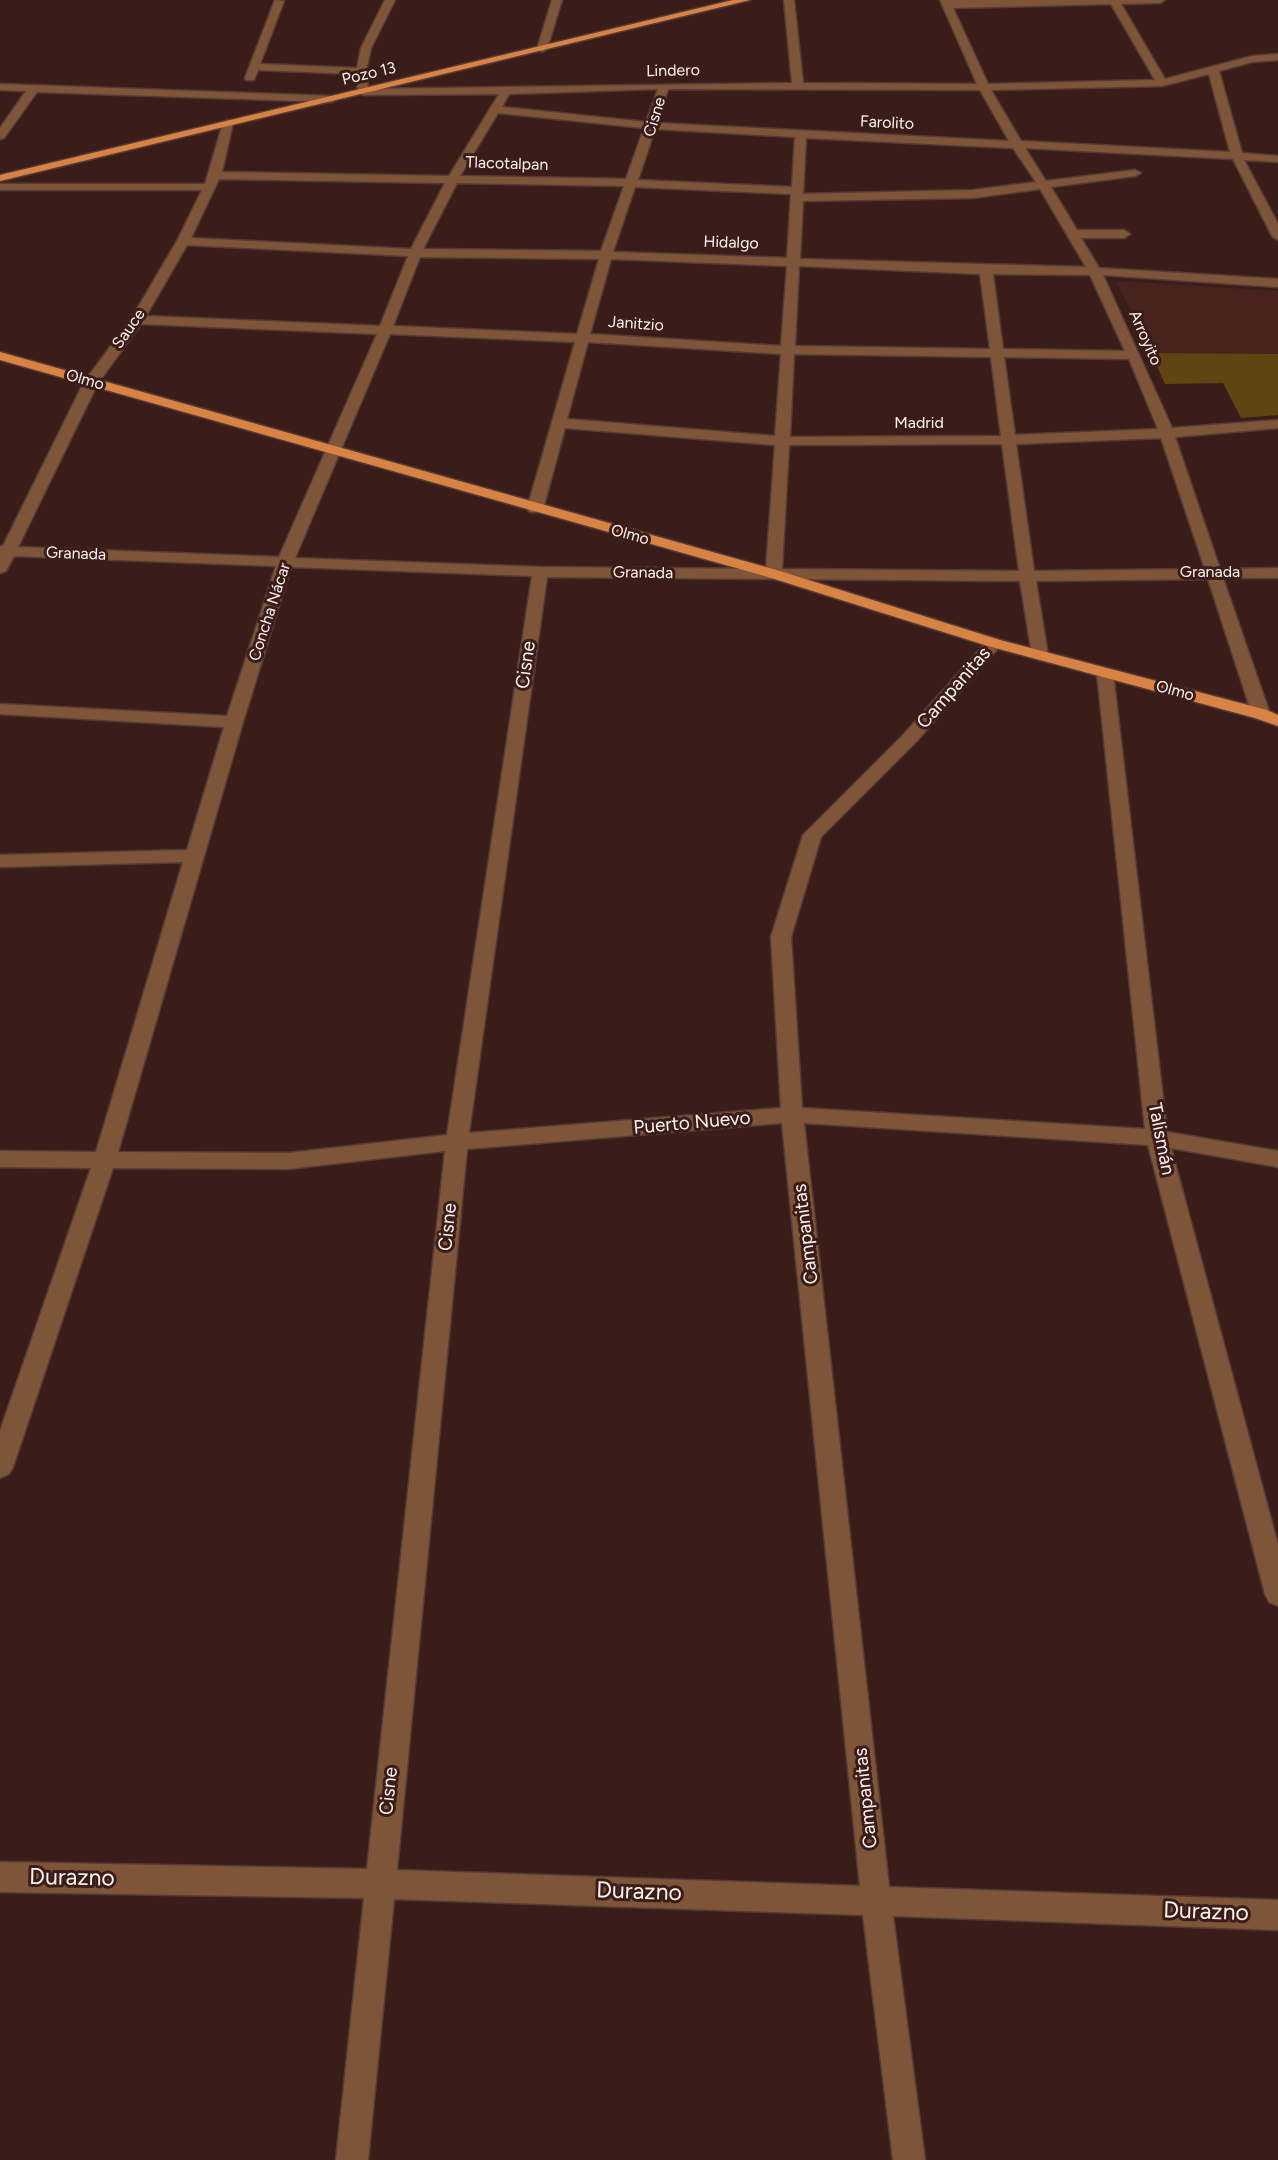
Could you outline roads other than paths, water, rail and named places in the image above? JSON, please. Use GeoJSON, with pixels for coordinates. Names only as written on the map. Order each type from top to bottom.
{"type":"FeatureCollection","features":[{"type":"Feature","properties":{"kind":"main road","name":"Pozo 13"},"geometry":{"type":"LineString","coordinates":[[0,178],[745,0]]}},
{"type":"Feature","properties":{"kind":"main road","name":"Olmo"},"geometry":{"type":"LineString","coordinates":[[0,356],[334,449],[535,509],[774,574],[994,643],[1261,714],[1278,721]]}},
{"type":"Feature","properties":{"kind":"street"},"geometry":{"type":"LineString","coordinates":[[363,92],[361,71],[366,48],[390,0]]}},
{"type":"Feature","properties":{"kind":"street"},"geometry":{"type":"LineString","coordinates":[[542,49],[557,0]]}},
{"type":"Feature","properties":{"kind":"street"},"geometry":{"type":"LineString","coordinates":[[789,0],[798,86]]}},
{"type":"Feature","properties":{"kind":"street"},"geometry":{"type":"LineString","coordinates":[[947,3],[1160,0]]}},
{"type":"Feature","properties":{"kind":"street"},"geometry":{"type":"LineString","coordinates":[[242,96],[256,67],[279,1]]}},
{"type":"Feature","properties":{"kind":"street"},"geometry":{"type":"LineString","coordinates":[[1114,1],[1162,83]]}},
{"type":"Feature","properties":{"kind":"street","name":"Arroyito"},"geometry":{"type":"LineString","coordinates":[[947,3],[984,87],[1095,271],[1133,355],[1167,433],[1261,714]]}},
{"type":"Feature","properties":{"kind":"street","name":"Lindero"},"geometry":{"type":"LineString","coordinates":[[363,92],[664,86],[984,87],[1162,83],[1252,59],[1278,57]]}},
{"type":"Feature","properties":{"kind":"street"},"geometry":{"type":"LineString","coordinates":[[256,67],[361,71]]}},
{"type":"Feature","properties":{"kind":"street"},"geometry":{"type":"LineString","coordinates":[[1213,70],[1237,157],[1278,236]]}},
{"type":"Feature","properties":{"kind":"street","name":"Cisne"},"geometry":{"type":"LineString","coordinates":[[535,509],[561,424],[606,255],[633,183],[664,86]]}},
{"type":"Feature","properties":{"kind":"street"},"geometry":{"type":"LineString","coordinates":[[0,87],[332,99]]}},
{"type":"Feature","properties":{"kind":"street"},"geometry":{"type":"LineString","coordinates":[[0,136],[33,89]]}},
{"type":"Feature","properties":{"kind":"street","name":"Concha Nácar"},"geometry":{"type":"LineString","coordinates":[[0,1467],[104,1161],[234,722],[285,562],[385,331],[415,253],[453,178],[506,91]]}},
{"type":"Feature","properties":{"kind":"street","name":"Farolito"},"geometry":{"type":"LineString","coordinates":[[495,109],[652,126],[1097,147],[1278,159]]}},
{"type":"Feature","properties":{"kind":"street","name":"Sauce"},"geometry":{"type":"LineString","coordinates":[[0,568],[4,551],[91,382],[137,320],[183,241],[212,181],[228,123]]}},
{"type":"Feature","properties":{"kind":"street"},"geometry":{"type":"LineString","coordinates":[[774,574],[801,134]]}},
{"type":"Feature","properties":{"kind":"street","name":"Tlacotalpan"},"geometry":{"type":"LineString","coordinates":[[212,181],[453,178],[633,183],[797,194],[973,194],[1135,173]]}},
{"type":"Feature","properties":{"kind":"street"},"geometry":{"type":"LineString","coordinates":[[0,187],[212,181]]}},
{"type":"Feature","properties":{"kind":"street"},"geometry":{"type":"LineString","coordinates":[[1074,234],[1124,234]]}},
{"type":"Feature","properties":{"kind":"street","name":"Hidalgo"},"geometry":{"type":"LineString","coordinates":[[183,241],[415,253],[606,255],[985,270],[1095,271],[1278,283]]}},
{"type":"Feature","properties":{"kind":"street"},"geometry":{"type":"LineString","coordinates":[[985,270],[1040,655]]}},
{"type":"Feature","properties":{"kind":"street","name":"Janitzio"},"geometry":{"type":"LineString","coordinates":[[137,320],[584,338],[788,350],[1133,355]]}},
{"type":"Feature","properties":{"kind":"street","name":"Madrid"},"geometry":{"type":"LineString","coordinates":[[561,424],[782,441],[1009,439],[1167,433],[1278,424]]}},
{"type":"Feature","properties":{"kind":"street","name":"Granada"},"geometry":{"type":"LineString","coordinates":[[4,551],[540,572],[1027,576],[1278,573]]}},
{"type":"Feature","properties":{"kind":"street","name":"Cisne"},"geometry":{"type":"LineString","coordinates":[[352,2160],[457,1142],[540,572]]}},
{"type":"Feature","properties":{"kind":"street","name":"Campanitas"},"geometry":{"type":"LineString","coordinates":[[909,2160],[876,1900],[792,1115],[781,937],[812,835],[910,738],[994,643]]}},
{"type":"Feature","properties":{"kind":"street","name":"Talismán"},"geometry":{"type":"LineString","coordinates":[[1105,673],[1157,1138],[1278,1594]]}},
{"type":"Feature","properties":{"kind":"street"},"geometry":{"type":"LineString","coordinates":[[0,709],[234,722]]}},
{"type":"Feature","properties":{"kind":"street"},"geometry":{"type":"LineString","coordinates":[[0,861],[195,856]]}},
{"type":"Feature","properties":{"kind":"street","name":"Puerto Nuevo"},"geometry":{"type":"LineString","coordinates":[[0,1159],[288,1161],[457,1142],[792,1115],[1157,1138],[1278,1159]]}},
{"type":"Feature","properties":{"kind":"street","name":"Durazno"},"geometry":{"type":"LineString","coordinates":[[0,1877],[379,1884],[1278,1915]]}}]}
